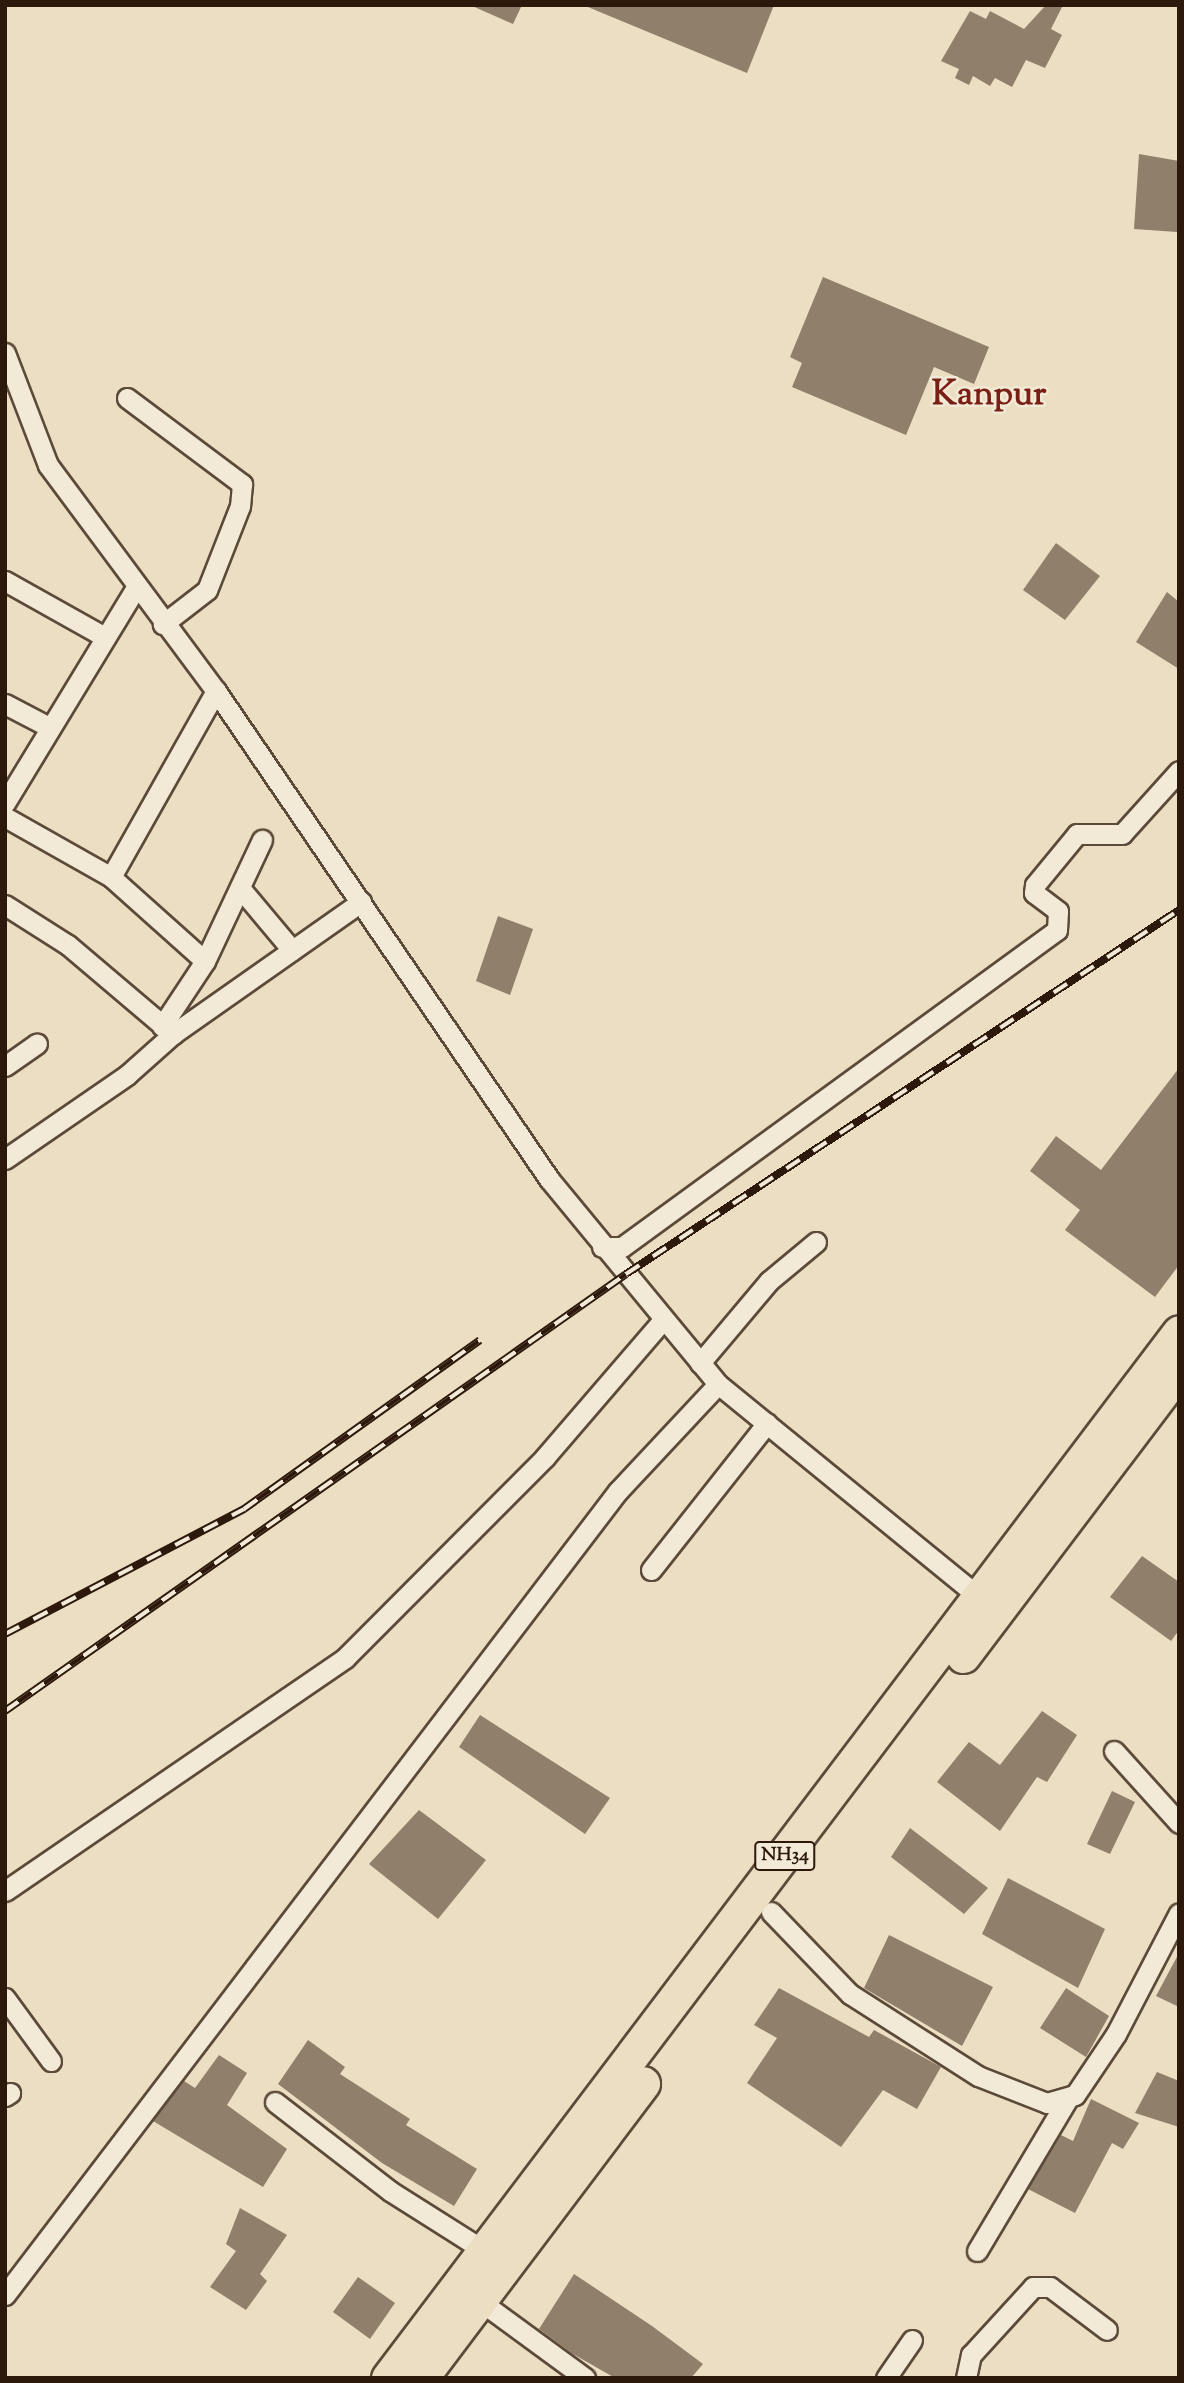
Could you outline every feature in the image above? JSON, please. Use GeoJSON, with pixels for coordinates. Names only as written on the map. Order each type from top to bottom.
{"type":"FeatureCollection","features":[{"type":"Feature","properties":{"kind":"highway","name":"NH34"},"geometry":{"type":"LineString","coordinates":[[388,2378],[469,2293],[771,1912],[1179,1332]]}},
{"type":"Feature","properties":{"kind":"highway","name":"NH34"},"geometry":{"type":"LineString","coordinates":[[421,2378],[469,2293],[485,2251],[988,1604],[1179,1370]]}},
{"type":"Feature","properties":{"kind":"street"},"geometry":{"type":"LineString","coordinates":[[5,354],[48,465],[135,589],[216,691],[361,902],[521,1143],[602,1247],[718,1384],[988,1604]]}},
{"type":"Feature","properties":{"kind":"street"},"geometry":{"type":"LineString","coordinates":[[127,398],[242,484],[240,506],[206,590],[163,624]]}},
{"type":"Feature","properties":{"kind":"street"},"geometry":{"type":"LineString","coordinates":[[5,581],[103,636]]}},
{"type":"Feature","properties":{"kind":"street"},"geometry":{"type":"LineString","coordinates":[[5,803],[103,636],[135,589]]}},
{"type":"Feature","properties":{"kind":"street"},"geometry":{"type":"LineString","coordinates":[[111,877],[216,691]]}},
{"type":"Feature","properties":{"kind":"street"},"geometry":{"type":"LineString","coordinates":[[5,704],[49,727]]}},
{"type":"Feature","properties":{"kind":"street"},"geometry":{"type":"LineString","coordinates":[[602,1247],[622,1247],[1057,930],[1058,911],[1034,893],[1035,885],[1077,834],[1122,834],[1179,771]]}},
{"type":"Feature","properties":{"kind":"street"},"geometry":{"type":"LineString","coordinates":[[5,817],[111,877],[205,961]]}},
{"type":"Feature","properties":{"kind":"street"},"geometry":{"type":"LineString","coordinates":[[5,1159],[127,1075],[167,1030],[205,961],[262,840]]}},
{"type":"Feature","properties":{"kind":"street"},"geometry":{"type":"LineString","coordinates":[[240,888],[292,950]]}},
{"type":"Feature","properties":{"kind":"street"},"geometry":{"type":"LineString","coordinates":[[167,1030],[361,902]]}},
{"type":"Feature","properties":{"kind":"street"},"geometry":{"type":"LineString","coordinates":[[5,905],[68,945],[167,1030]]}},
{"type":"Feature","properties":{"kind":"street"},"geometry":{"type":"LineString","coordinates":[[5,1066],[37,1044]]}},
{"type":"Feature","properties":{"kind":"street"},"geometry":{"type":"LineString","coordinates":[[700,1363],[769,1281],[816,1242]]}},
{"type":"Feature","properties":{"kind":"street"},"geometry":{"type":"LineString","coordinates":[[5,1891],[345,1658],[545,1457],[663,1320]]}},
{"type":"Feature","properties":{"kind":"street"},"geometry":{"type":"LineString","coordinates":[[5,2295],[630,1475],[718,1384]]}},
{"type":"Feature","properties":{"kind":"street"},"geometry":{"type":"LineString","coordinates":[[651,1570],[767,1423]]}},
{"type":"Feature","properties":{"kind":"street"},"geometry":{"type":"LineString","coordinates":[[1114,1751],[1179,1823]]}},
{"type":"Feature","properties":{"kind":"street"},"geometry":{"type":"LineString","coordinates":[[771,1912],[850,1994],[978,2076],[1032,2101],[1067,2100]]}},
{"type":"Feature","properties":{"kind":"street"},"geometry":{"type":"LineString","coordinates":[[977,2251],[1067,2100],[1116,2034],[1179,1913]]}},
{"type":"Feature","properties":{"kind":"street"},"geometry":{"type":"LineString","coordinates":[[5,1998],[51,2061]]}},
{"type":"Feature","properties":{"kind":"street"},"geometry":{"type":"LineString","coordinates":[[275,2102],[390,2191],[485,2251]]}},
{"type":"Feature","properties":{"kind":"street"},"geometry":{"type":"LineString","coordinates":[[966,2378],[971,2355],[1033,2287],[1050,2287],[1107,2329]]}},
{"type":"Feature","properties":{"kind":"street"},"geometry":{"type":"LineString","coordinates":[[469,2293],[585,2378]]}},
{"type":"Feature","properties":{"kind":"street"},"geometry":{"type":"LineString","coordinates":[[886,2378],[912,2340]]}},
{"type":"Feature","properties":{"kind":"building"},"geometry":{"type":"Polygon","coordinates":[[[470,5],[522,5],[513,24],[470,5]]]}},
{"type":"Feature","properties":{"kind":"building"},"geometry":{"type":"Polygon","coordinates":[[[583,5],[774,5],[747,73],[583,5]]]}},
{"type":"Feature","properties":{"kind":"building"},"geometry":{"type":"Polygon","coordinates":[[[1046,5],[1063,5],[1051,29],[1062,35],[1045,68],[1026,60],[1012,87],[995,78],[990,86],[973,76],[969,85],[955,78],[959,69],[941,61],[970,11],[986,19],[990,11],[1024,29],[1046,5]]]}},
{"type":"Feature","properties":{"kind":"building"},"geometry":{"type":"Polygon","coordinates":[[[1139,154],[1179,161],[1177,232],[1134,229],[1139,154]]]}},
{"type":"Feature","properties":{"kind":"building"},"geometry":{"type":"Polygon","coordinates":[[[823,277],[989,347],[974,384],[934,367],[906,435],[792,387],[802,363],[790,357],[823,277]]]}},
{"type":"Feature","properties":{"kind":"building"},"geometry":{"type":"Polygon","coordinates":[[[1056,543],[1100,576],[1065,620],[1023,590],[1056,543]]]}},
{"type":"Feature","properties":{"kind":"building"},"geometry":{"type":"Polygon","coordinates":[[[1167,592],[1179,602],[1179,669],[1136,642],[1167,592]]]}},
{"type":"Feature","properties":{"kind":"building"},"geometry":{"type":"Polygon","coordinates":[[[498,916],[533,929],[510,995],[476,981],[498,916]]]}},
{"type":"Feature","properties":{"kind":"building"},"geometry":{"type":"Polygon","coordinates":[[[1179,1068],[1179,1265],[1155,1297],[1065,1230],[1080,1210],[1030,1171],[1056,1136],[1101,1170],[1179,1068]]]}},
{"type":"Feature","properties":{"kind":"building"},"geometry":{"type":"Polygon","coordinates":[[[1142,1556],[1179,1582],[1179,1630],[1171,1641],[1110,1597],[1142,1556]]]}},
{"type":"Feature","properties":{"kind":"building"},"geometry":{"type":"Polygon","coordinates":[[[1042,1711],[1077,1735],[1047,1782],[1037,1777],[1000,1831],[937,1782],[969,1742],[1000,1765],[1042,1711]]]}},
{"type":"Feature","properties":{"kind":"building"},"geometry":{"type":"Polygon","coordinates":[[[480,1715],[610,1798],[585,1834],[459,1747],[480,1715]]]}},
{"type":"Feature","properties":{"kind":"building"},"geometry":{"type":"Polygon","coordinates":[[[1112,1791],[1135,1802],[1110,1854],[1087,1844],[1112,1791]]]}},
{"type":"Feature","properties":{"kind":"building"},"geometry":{"type":"Polygon","coordinates":[[[419,1810],[486,1860],[438,1919],[369,1864],[419,1810]]]}},
{"type":"Feature","properties":{"kind":"building"},"geometry":{"type":"Polygon","coordinates":[[[910,1828],[988,1888],[964,1914],[891,1857],[910,1828]]]}},
{"type":"Feature","properties":{"kind":"building"},"geometry":{"type":"Polygon","coordinates":[[[1008,1878],[1105,1929],[1078,1988],[982,1934],[1008,1878]]]}},
{"type":"Feature","properties":{"kind":"building"},"geometry":{"type":"Polygon","coordinates":[[[889,1935],[993,1987],[962,2046],[864,1988],[889,1935]]]}},
{"type":"Feature","properties":{"kind":"building"},"geometry":{"type":"Polygon","coordinates":[[[1179,1953],[1179,2007],[1156,1996],[1179,1953]]]}},
{"type":"Feature","properties":{"kind":"building"},"geometry":{"type":"Polygon","coordinates":[[[779,1988],[869,2037],[874,2030],[941,2067],[917,2109],[883,2090],[841,2147],[747,2083],[777,2038],[754,2025],[779,1988]]]}},
{"type":"Feature","properties":{"kind":"building"},"geometry":{"type":"Polygon","coordinates":[[[1066,1988],[1109,2016],[1086,2057],[1040,2028],[1066,1988]]]}},
{"type":"Feature","properties":{"kind":"building"},"geometry":{"type":"Polygon","coordinates":[[[308,2040],[345,2067],[340,2074],[410,2119],[406,2125],[477,2169],[454,2206],[382,2163],[278,2084],[308,2040]]]}},
{"type":"Feature","properties":{"kind":"building"},"geometry":{"type":"Polygon","coordinates":[[[219,2055],[247,2073],[227,2105],[287,2149],[263,2187],[153,2121],[184,2081],[195,2088],[219,2055]]]}},
{"type":"Feature","properties":{"kind":"building"},"geometry":{"type":"Polygon","coordinates":[[[1157,2072],[1179,2081],[1179,2127],[1135,2113],[1157,2072]]]}},
{"type":"Feature","properties":{"kind":"building"},"geometry":{"type":"Polygon","coordinates":[[[1091,2099],[1139,2123],[1123,2149],[1112,2143],[1075,2213],[1028,2189],[1061,2135],[1073,2141],[1091,2099]]]}},
{"type":"Feature","properties":{"kind":"building"},"geometry":{"type":"Polygon","coordinates":[[[240,2208],[287,2235],[260,2274],[267,2281],[246,2310],[210,2287],[236,2251],[226,2244],[240,2208]]]}},
{"type":"Feature","properties":{"kind":"building"},"geometry":{"type":"Polygon","coordinates":[[[574,2274],[703,2364],[691,2378],[615,2378],[573,2354],[539,2329],[574,2274]]]}},
{"type":"Feature","properties":{"kind":"building"},"geometry":{"type":"Polygon","coordinates":[[[358,2277],[395,2303],[370,2339],[333,2312],[358,2277]]]}},
{"type":"Feature","properties":{"kind":"railway"},"geometry":{"type":"LineString","coordinates":[[5,1711],[626,1274],[1179,910]]}},
{"type":"Feature","properties":{"kind":"railway"},"geometry":{"type":"LineString","coordinates":[[5,1634],[244,1509],[480,1340]]}},
{"type":"Feature","properties":{"kind":"district","name":"Kanpur"},"geometry":{"type":"Point","coordinates":[989,396]}}]}
